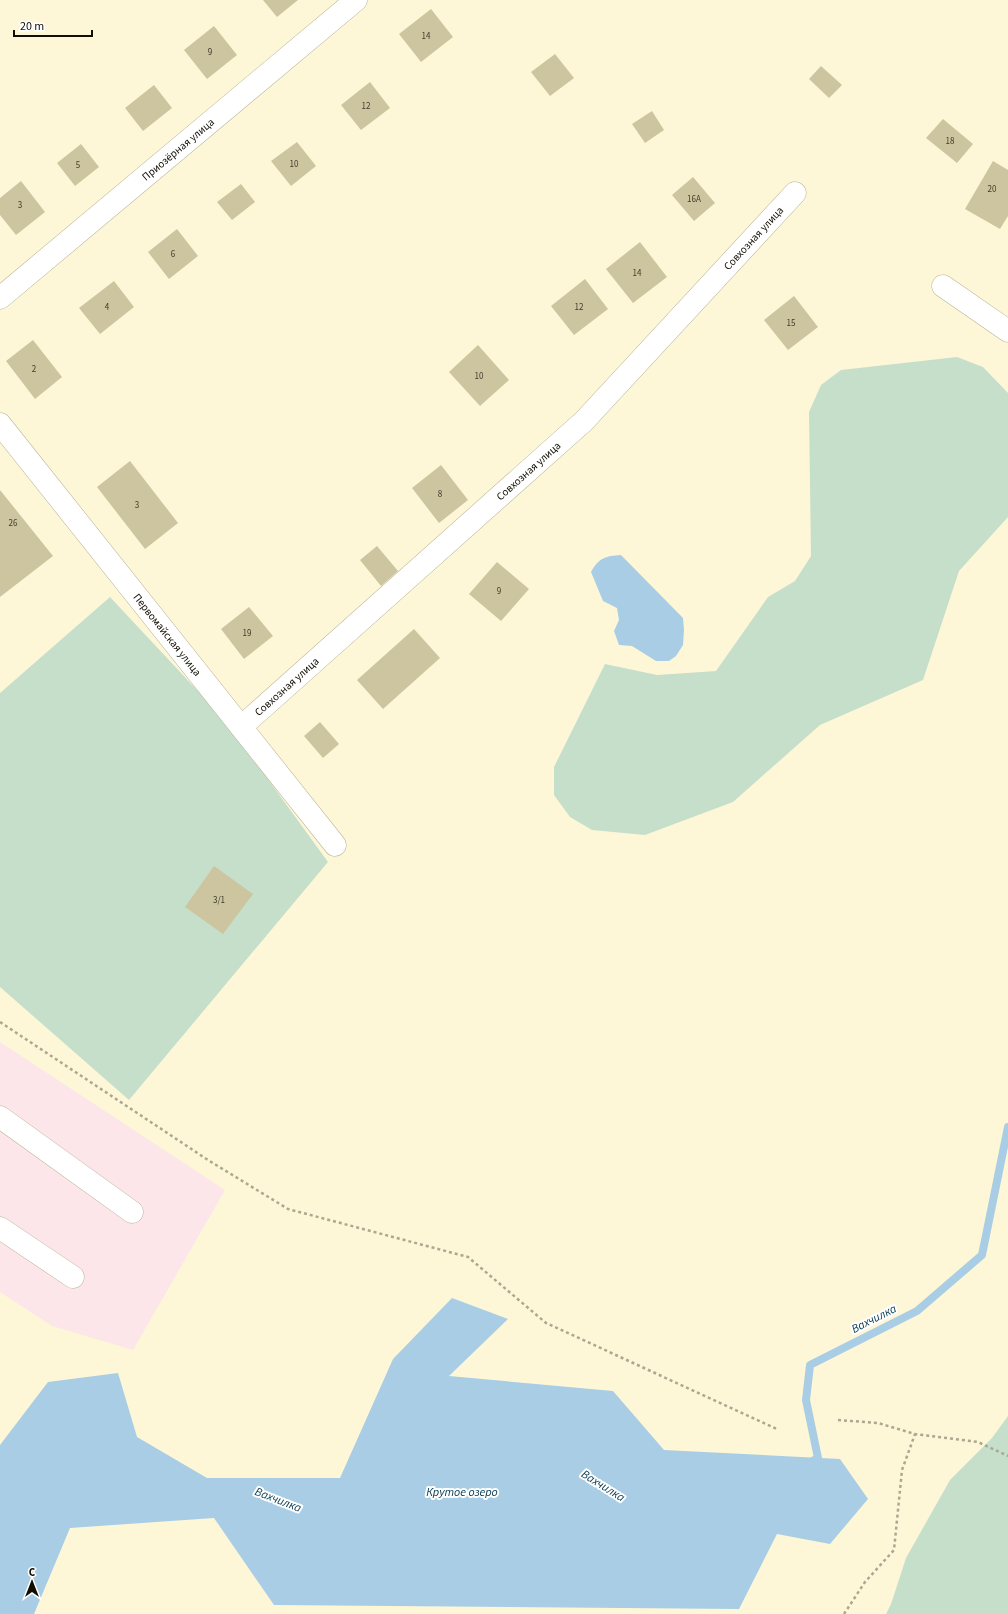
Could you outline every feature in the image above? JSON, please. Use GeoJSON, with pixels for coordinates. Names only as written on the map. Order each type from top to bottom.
{"type":"FeatureCollection","features":[{"type":"Feature","properties":{"kind":"street","name":"Приозёрная улица"},"geometry":{"type":"LineString","coordinates":[[0,298],[356,0]]}},
{"type":"Feature","properties":{"kind":"street","name":"Совхозная улица"},"geometry":{"type":"LineString","coordinates":[[241,727],[584,421],[795,193]]}},
{"type":"Feature","properties":{"kind":"street"},"geometry":{"type":"LineString","coordinates":[[943,286],[1008,331]]}},
{"type":"Feature","properties":{"kind":"street","name":"Первомайская улица"},"geometry":{"type":"LineString","coordinates":[[0,424],[335,845]]}},
{"type":"Feature","properties":{"kind":"street"},"geometry":{"type":"LineString","coordinates":[[0,1118],[132,1212]]}},
{"type":"Feature","properties":{"kind":"street"},"geometry":{"type":"LineString","coordinates":[[0,1228],[73,1277]]}},
{"type":"Feature","properties":{"kind":"path"},"geometry":{"type":"LineString","coordinates":[[0,1022],[208,1160],[288,1209],[468,1257],[546,1323],[777,1429]]}},
{"type":"Feature","properties":{"kind":"path"},"geometry":{"type":"LineString","coordinates":[[838,1420],[878,1423],[915,1434],[978,1442],[1008,1456]]}},
{"type":"Feature","properties":{"kind":"path"},"geometry":{"type":"LineString","coordinates":[[844,1614],[865,1582],[894,1550],[902,1470],[915,1434]]}},
{"type":"Feature","properties":{"kind":"shaded area"},"geometry":{"type":"Polygon","coordinates":[[[0,1042],[225,1190],[133,1350],[52,1326],[0,1292],[0,1042]]]}},
{"type":"Feature","properties":{"kind":"green space"},"geometry":{"type":"Polygon","coordinates":[[[957,357],[983,367],[1008,393],[1008,517],[959,571],[923,680],[820,725],[733,802],[645,835],[592,830],[570,817],[554,795],[554,767],[605,664],[657,675],[716,671],[768,597],[795,581],[811,556],[809,412],[821,385],[841,370],[957,357]]]}},
{"type":"Feature","properties":{"kind":"green space"},"geometry":{"type":"Polygon","coordinates":[[[110,597],[225,720],[328,862],[129,1100],[0,987],[0,693],[110,597]]]}},
{"type":"Feature","properties":{"kind":"green space"},"geometry":{"type":"Polygon","coordinates":[[[1008,1416],[1008,1614],[886,1614],[891,1604],[906,1558],[950,1480],[992,1438],[1008,1416]]]}},
{"type":"Feature","properties":{"kind":"water"},"geometry":{"type":"Polygon","coordinates":[[[621,555],[683,618],[683,645],[676,656],[669,661],[656,661],[632,646],[619,645],[614,631],[619,620],[617,608],[603,601],[591,572],[603,559],[621,555]]]}},
{"type":"Feature","properties":{"kind":"water","name":"Крутое озеро"},"geometry":{"type":"Polygon","coordinates":[[[452,1298],[508,1319],[449,1376],[613,1391],[664,1450],[840,1459],[868,1499],[830,1544],[777,1534],[739,1609],[274,1605],[214,1518],[70,1528],[34,1614],[0,1614],[0,1445],[48,1382],[118,1373],[137,1437],[207,1478],[340,1478],[393,1359],[452,1298]]]}},
{"type":"Feature","properties":{"kind":"building"},"geometry":{"type":"Polygon","coordinates":[[[263,0],[298,0],[277,17],[263,0]]]}},
{"type":"Feature","properties":{"kind":"building"},"geometry":{"type":"Polygon","coordinates":[[[431,9],[453,37],[421,62],[399,34],[431,9]]]}},
{"type":"Feature","properties":{"kind":"building"},"geometry":{"type":"Polygon","coordinates":[[[214,26],[237,55],[207,79],[184,50],[214,26]]]}},
{"type":"Feature","properties":{"kind":"building"},"geometry":{"type":"Polygon","coordinates":[[[555,54],[574,78],[550,96],[531,72],[555,54]]]}},
{"type":"Feature","properties":{"kind":"building"},"geometry":{"type":"Polygon","coordinates":[[[821,66],[842,85],[829,98],[809,79],[821,66]]]}},
{"type":"Feature","properties":{"kind":"building"},"geometry":{"type":"Polygon","coordinates":[[[370,82],[390,108],[361,130],[341,105],[370,82]]]}},
{"type":"Feature","properties":{"kind":"building"},"geometry":{"type":"Polygon","coordinates":[[[154,85],[172,108],[143,131],[125,108],[154,85]]]}},
{"type":"Feature","properties":{"kind":"building"},"geometry":{"type":"Polygon","coordinates":[[[652,111],[664,130],[645,143],[632,124],[652,111]]]}},
{"type":"Feature","properties":{"kind":"building"},"geometry":{"type":"Polygon","coordinates":[[[943,119],[973,144],[957,163],[926,138],[943,119]]]}},
{"type":"Feature","properties":{"kind":"building"},"geometry":{"type":"Polygon","coordinates":[[[297,142],[316,166],[291,186],[271,161],[297,142]]]}},
{"type":"Feature","properties":{"kind":"building"},"geometry":{"type":"Polygon","coordinates":[[[81,144],[99,167],[75,186],[57,163],[81,144]]]}},
{"type":"Feature","properties":{"kind":"building"},"geometry":{"type":"Polygon","coordinates":[[[993,161],[1008,170],[1008,216],[1000,229],[965,209],[993,161]]]}},
{"type":"Feature","properties":{"kind":"building"},"geometry":{"type":"Polygon","coordinates":[[[693,177],[715,203],[694,221],[672,195],[693,177]]]}},
{"type":"Feature","properties":{"kind":"building"},"geometry":{"type":"Polygon","coordinates":[[[21,181],[45,212],[16,235],[0,215],[0,198],[21,181]]]}},
{"type":"Feature","properties":{"kind":"building"},"geometry":{"type":"Polygon","coordinates":[[[241,184],[255,202],[232,220],[217,202],[241,184]]]}},
{"type":"Feature","properties":{"kind":"building"},"geometry":{"type":"Polygon","coordinates":[[[177,229],[198,256],[169,279],[148,252],[177,229]]]}},
{"type":"Feature","properties":{"kind":"building"},"geometry":{"type":"Polygon","coordinates":[[[640,242],[667,277],[633,303],[606,269],[640,242]]]}},
{"type":"Feature","properties":{"kind":"building"},"geometry":{"type":"Polygon","coordinates":[[[585,279],[608,309],[574,335],[551,306],[585,279]]]}},
{"type":"Feature","properties":{"kind":"building"},"geometry":{"type":"Polygon","coordinates":[[[114,281],[134,307],[100,334],[79,308],[114,281]]]}},
{"type":"Feature","properties":{"kind":"building"},"geometry":{"type":"Polygon","coordinates":[[[794,296],[818,327],[788,350],[764,320],[794,296]]]}},
{"type":"Feature","properties":{"kind":"building"},"geometry":{"type":"Polygon","coordinates":[[[33,340],[62,377],[35,399],[6,361],[33,340]]]}},
{"type":"Feature","properties":{"kind":"building"},"geometry":{"type":"Polygon","coordinates":[[[478,345],[509,380],[480,406],[449,372],[478,345]]]}},
{"type":"Feature","properties":{"kind":"building"},"geometry":{"type":"Polygon","coordinates":[[[130,461],[178,523],[145,549],[97,487],[130,461]]]}},
{"type":"Feature","properties":{"kind":"building"},"geometry":{"type":"Polygon","coordinates":[[[441,465],[468,500],[439,523],[412,488],[441,465]]]}},
{"type":"Feature","properties":{"kind":"building"},"geometry":{"type":"Polygon","coordinates":[[[0,490],[53,556],[0,597],[0,490]]]}},
{"type":"Feature","properties":{"kind":"building"},"geometry":{"type":"Polygon","coordinates":[[[377,546],[398,571],[381,586],[360,560],[377,546]]]}},
{"type":"Feature","properties":{"kind":"building"},"geometry":{"type":"Polygon","coordinates":[[[497,562],[529,589],[501,621],[469,594],[497,562]]]}},
{"type":"Feature","properties":{"kind":"building"},"geometry":{"type":"Polygon","coordinates":[[[249,607],[273,636],[244,659],[221,629],[249,607]]]}},
{"type":"Feature","properties":{"kind":"building"},"geometry":{"type":"Polygon","coordinates":[[[414,629],[440,658],[383,709],[357,680],[414,629]]]}},
{"type":"Feature","properties":{"kind":"building"},"geometry":{"type":"Polygon","coordinates":[[[320,722],[339,744],[323,758],[304,736],[320,722]]]}},
{"type":"Feature","properties":{"kind":"building"},"geometry":{"type":"Polygon","coordinates":[[[214,866],[253,894],[223,934],[185,907],[214,866]]]}},
{"type":"Feature","properties":{"kind":"waterway","name":"Вахчилка"},"geometry":{"type":"LineString","coordinates":[[809,1463],[818,1458],[806,1400],[810,1365],[917,1311],[982,1255],[1008,1127]]}}]}
